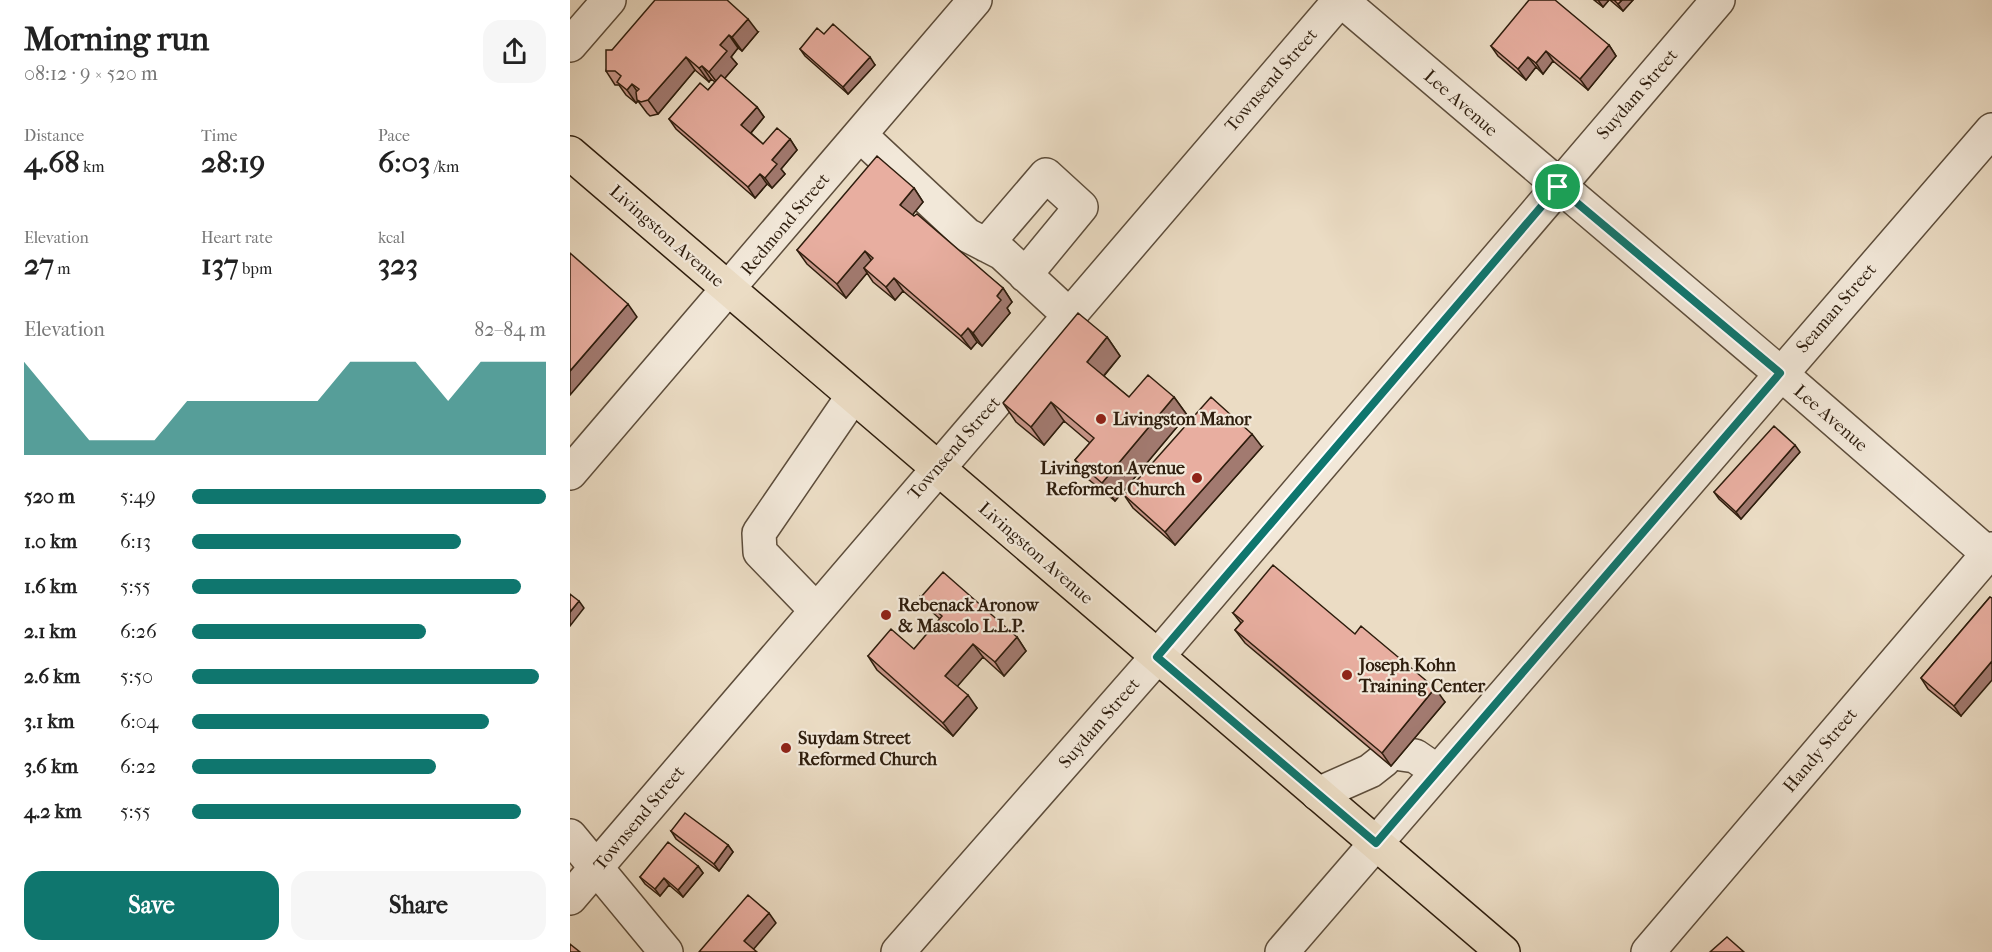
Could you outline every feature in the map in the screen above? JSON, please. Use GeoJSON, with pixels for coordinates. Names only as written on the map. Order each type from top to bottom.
{"type":"FeatureCollection","features":[{"type":"Feature","properties":{"kind":"main road","name":"Livingston Avenue"},"geometry":{"type":"LineString","coordinates":[[570,153],[1503,952]]}},
{"type":"Feature","properties":{"kind":"street"},"geometry":{"type":"LineString","coordinates":[[570,45],[609,0]]}},
{"type":"Feature","properties":{"kind":"street","name":"Redmond Street"},"geometry":{"type":"LineString","coordinates":[[570,473],[975,0]]}},
{"type":"Feature","properties":{"kind":"street","name":"Lee Avenue"},"geometry":{"type":"LineString","coordinates":[[1340,0],[1991,553]]}},
{"type":"Feature","properties":{"kind":"street","name":"Townsend Street"},"geometry":{"type":"LineString","coordinates":[[570,898],[1340,0]]}},
{"type":"Feature","properties":{"kind":"street","name":"Suydam Street"},"geometry":{"type":"LineString","coordinates":[[898,952],[1157,657],[1718,0]]}},
{"type":"Feature","properties":{"kind":"street","name":"Seaman Street"},"geometry":{"type":"LineString","coordinates":[[1282,952],[1992,130]]}},
{"type":"Feature","properties":{"kind":"street"},"geometry":{"type":"LineString","coordinates":[[860,135],[967,235],[1002,253],[1069,315]]}},
{"type":"Feature","properties":{"kind":"street"},"geometry":{"type":"LineString","coordinates":[[986,245],[1046,175],[1081,207],[1026,275]]}},
{"type":"Feature","properties":{"kind":"street"},"geometry":{"type":"LineString","coordinates":[[816,610],[760,552],[757,540],[853,396]]}},
{"type":"Feature","properties":{"kind":"street","name":"Handy Street"},"geometry":{"type":"LineString","coordinates":[[1648,952],[1991,553]]}},
{"type":"Feature","properties":{"kind":"street"},"geometry":{"type":"LineString","coordinates":[[1318,794],[1370,771],[1393,757],[1415,756],[1437,771]]}},
{"type":"Feature","properties":{"kind":"street"},"geometry":{"type":"LineString","coordinates":[[570,836],[666,952]]}},
{"type":"Feature","properties":{"kind":"building"},"geometry":{"type":"Polygon","coordinates":[[[655,0],[727,0],[748,19],[732,37],[729,35],[720,45],[727,51],[709,72],[702,66],[699,68],[686,57],[648,100],[641,102],[637,100],[636,92],[639,89],[632,84],[627,90],[617,82],[621,76],[615,71],[606,71],[606,50],[612,50],[655,0]]]}},
{"type":"Feature","properties":{"kind":"building"},"geometry":{"type":"Polygon","coordinates":[[[1529,0],[1555,0],[1609,45],[1580,79],[1546,51],[1536,63],[1528,57],[1518,69],[1491,46],[1529,0]]]}},
{"type":"Feature","properties":{"kind":"building"},"geometry":{"type":"Polygon","coordinates":[[[833,24],[870,57],[843,87],[800,49],[817,28],[824,34],[833,24]]]}},
{"type":"Feature","properties":{"kind":"building"},"geometry":{"type":"Polygon","coordinates":[[[721,75],[757,107],[741,125],[763,144],[777,128],[790,139],[772,160],[777,164],[765,178],[760,174],[748,187],[669,119],[700,83],[708,90],[721,75]]]}},
{"type":"Feature","properties":{"kind":"building"},"geometry":{"type":"Polygon","coordinates":[[[877,156],[914,188],[900,205],[914,216],[917,214],[1003,288],[997,296],[1001,300],[973,333],[968,328],[961,336],[894,278],[886,287],[864,268],[873,258],[865,251],[837,284],[797,250],[877,156]]]}},
{"type":"Feature","properties":{"kind":"building"},"geometry":{"type":"Polygon","coordinates":[[[570,253],[628,304],[570,371],[570,253]]]}},
{"type":"Feature","properties":{"kind":"building","name":"Livingston Manor"},"geometry":{"type":"Polygon","coordinates":[[[1078,313],[1107,337],[1087,362],[1129,397],[1148,375],[1174,397],[1102,483],[1075,460],[1094,438],[1051,402],[1031,427],[1003,403],[1078,313]]]}},
{"type":"Feature","properties":{"kind":"building","name":"Livingston Avenue Reformed Church"},"geometry":{"type":"Polygon","coordinates":[[[1211,397],[1252,434],[1165,532],[1124,495],[1211,397]]]}},
{"type":"Feature","properties":{"kind":"building"},"geometry":{"type":"Polygon","coordinates":[[[1774,426],[1795,445],[1736,512],[1714,492],[1774,426]]]}},
{"type":"Feature","properties":{"kind":"building","name":"Joseph Kohn Training Center"},"geometry":{"type":"Polygon","coordinates":[[[1273,565],[1355,634],[1361,626],[1435,688],[1382,753],[1235,630],[1243,621],[1233,613],[1273,565]]]}},
{"type":"Feature","properties":{"kind":"building"},"geometry":{"type":"Polygon","coordinates":[[[943,572],[1017,637],[995,662],[973,644],[945,676],[968,695],[943,723],[868,656],[891,629],[914,649],[942,616],[921,597],[943,572]]]}},
{"type":"Feature","properties":{"kind":"building"},"geometry":{"type":"Polygon","coordinates":[[[570,594],[579,601],[570,612],[570,594]]]}},
{"type":"Feature","properties":{"kind":"building"},"geometry":{"type":"Polygon","coordinates":[[[1990,597],[1992,598],[1992,661],[1954,706],[1921,678],[1990,597]]]}},
{"type":"Feature","properties":{"kind":"building"},"geometry":{"type":"Polygon","coordinates":[[[685,813],[728,845],[714,864],[671,831],[685,813]]]}},
{"type":"Feature","properties":{"kind":"building"},"geometry":{"type":"Polygon","coordinates":[[[668,842],[698,866],[678,890],[664,878],[655,889],[640,877],[668,842]]]}},
{"type":"Feature","properties":{"kind":"building"},"geometry":{"type":"Polygon","coordinates":[[[748,895],[769,913],[744,941],[757,952],[699,952],[748,895]]]}},
{"type":"Feature","properties":{"kind":"building"},"geometry":{"type":"Polygon","coordinates":[[[1727,937],[1744,952],[1710,952],[1727,937]]]}},
{"type":"Feature","properties":{"kind":"building"},"geometry":{"type":"Polygon","coordinates":[[[570,944],[580,952],[570,952],[570,944]]]}},
{"type":"Feature","properties":{"kind":"place","name":"Livingston Manor"},"geometry":{"type":"Point","coordinates":[1101,419]}},
{"type":"Feature","properties":{"kind":"place","name":"Livingston Avenue Reformed Church"},"geometry":{"type":"Point","coordinates":[1197,478]}},
{"type":"Feature","properties":{"kind":"place","name":"Rebenack Aronow & Mascolo L.L.P."},"geometry":{"type":"Point","coordinates":[886,615]}},
{"type":"Feature","properties":{"kind":"place","name":"Joseph Kohn Training Center"},"geometry":{"type":"Point","coordinates":[1347,675]}},
{"type":"Feature","properties":{"kind":"place","name":"Suydam Street Reformed Church"},"geometry":{"type":"Point","coordinates":[786,748]}},
{"type":"Feature","properties":{"kind":"route"},"geometry":{"type":"LineString","coordinates":[[1558,187],[1780,373],[1376,843],[1157,657],[1558,187]]}}]}
